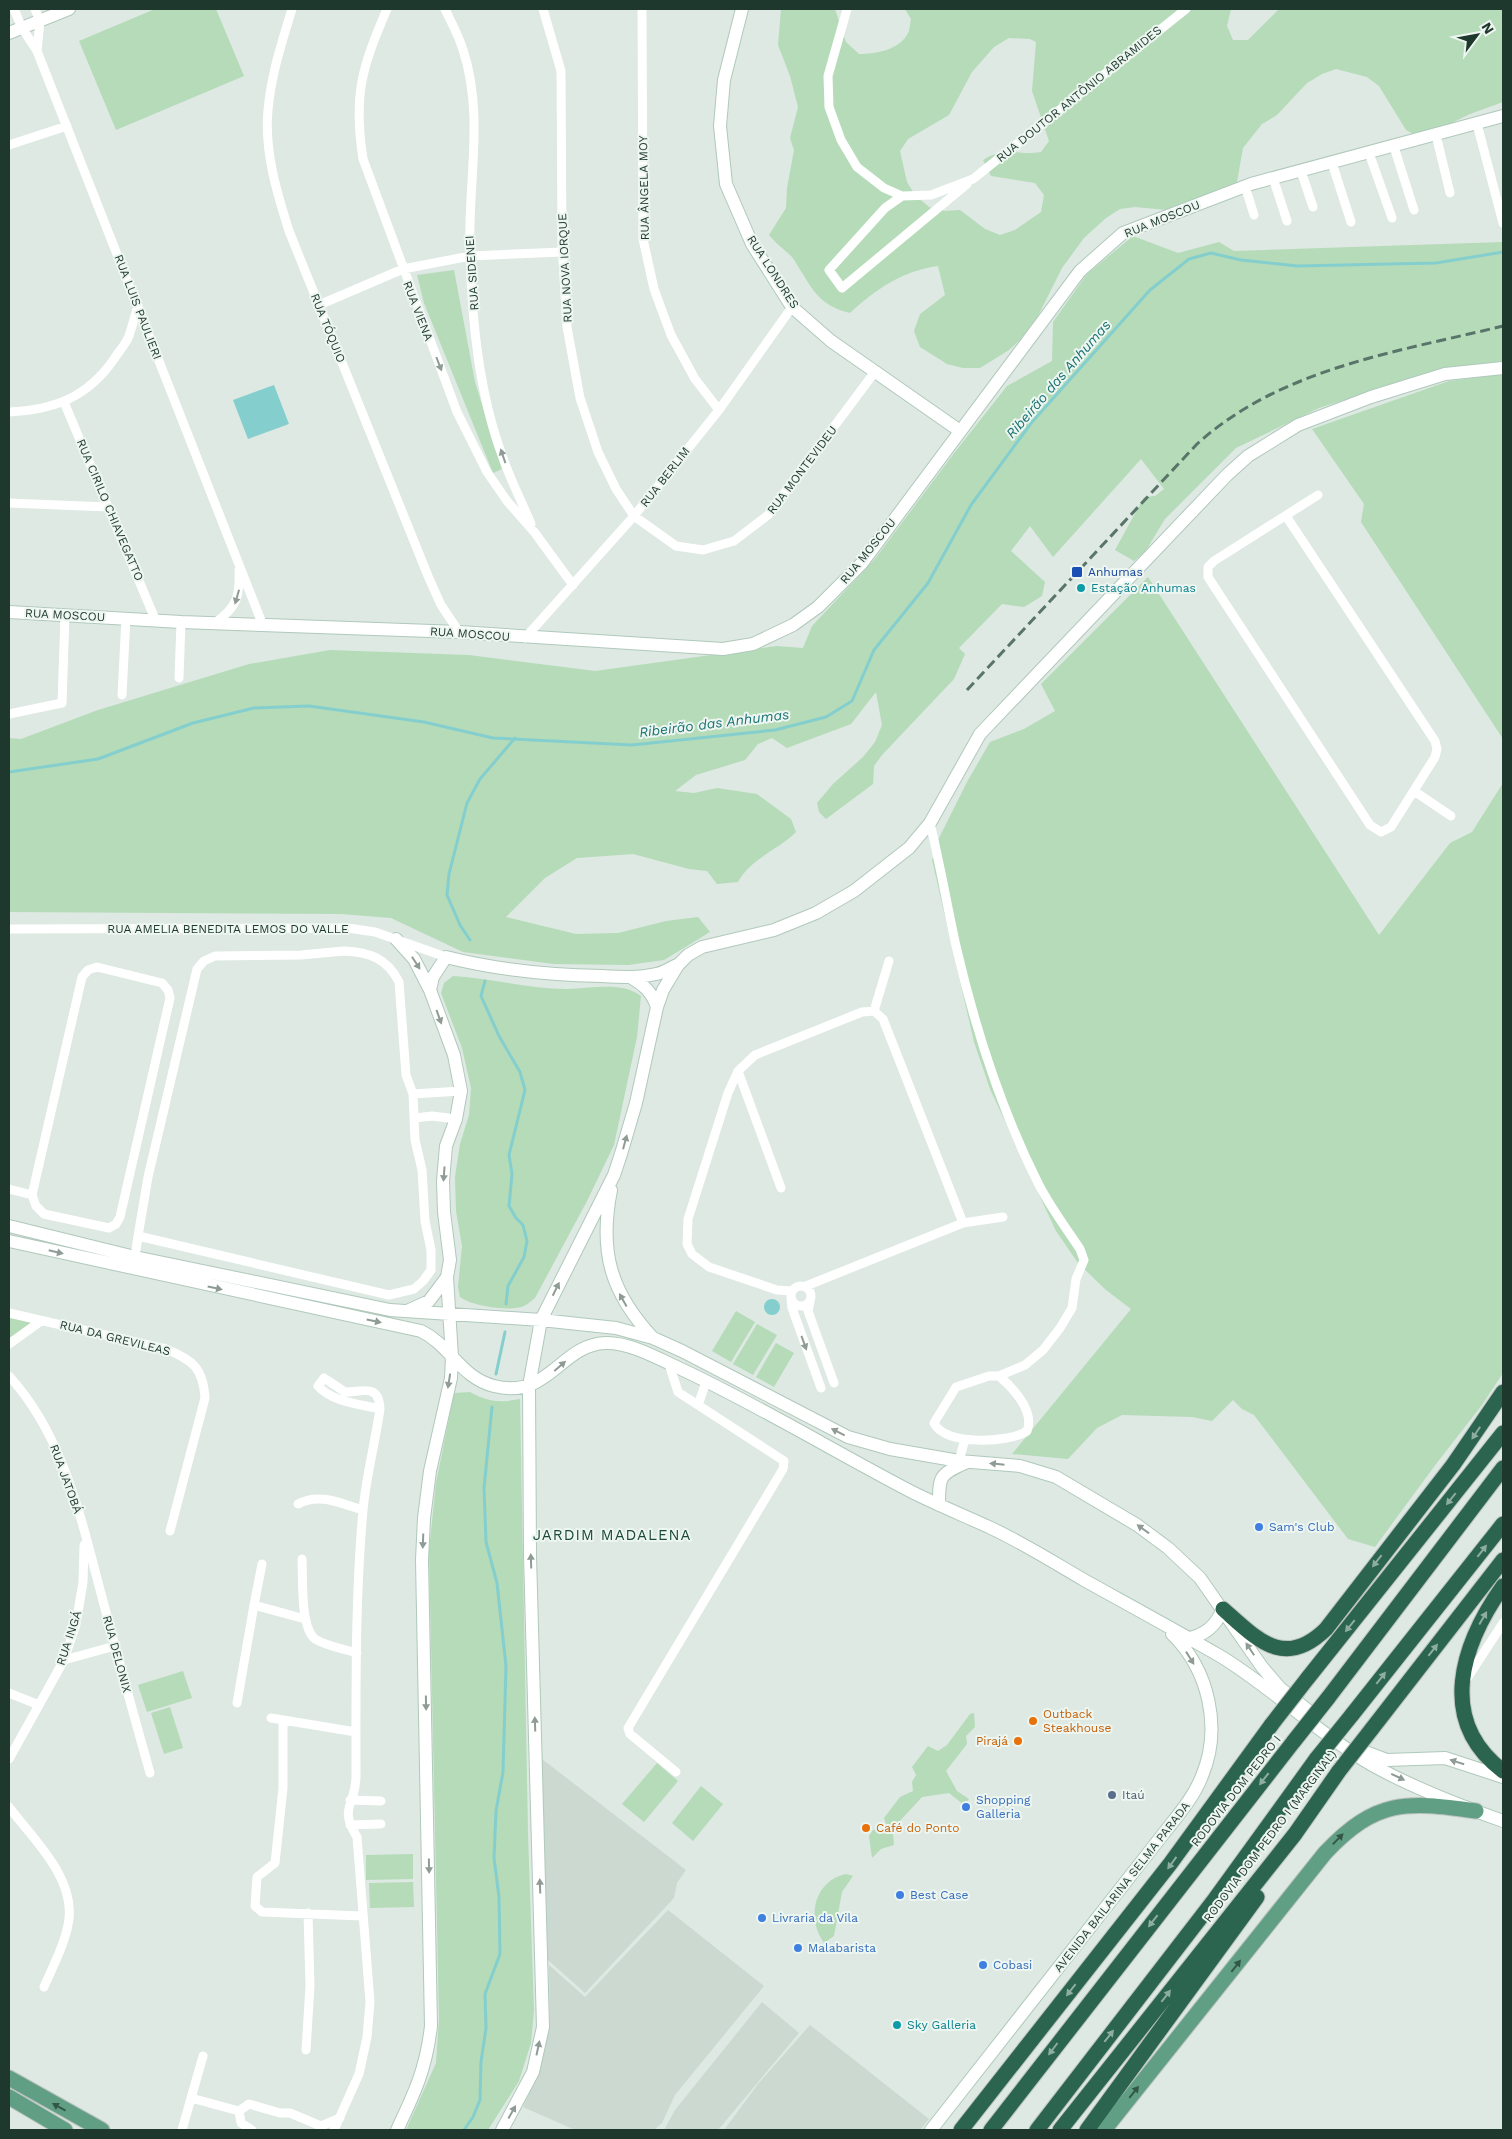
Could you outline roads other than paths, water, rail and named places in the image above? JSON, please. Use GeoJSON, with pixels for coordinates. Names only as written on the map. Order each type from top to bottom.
{"type":"FeatureCollection","features":[{"type":"Feature","properties":{"kind":"highway"},"geometry":{"type":"LineString","coordinates":[[1223,1610],[1263,1644],[1283,1649],[1299,1649],[1312,1642],[1326,1629],[1453,1465],[1503,1392]]}},
{"type":"Feature","properties":{"kind":"highway"},"geometry":{"type":"LineString","coordinates":[[961,2130],[1170,1864],[1272,1724],[1503,1433]]}},
{"type":"Feature","properties":{"kind":"highway","name":"RODOVIA DOM PEDRO I"},"geometry":{"type":"LineString","coordinates":[[991,2130],[1328,1698],[1503,1468]]}},
{"type":"Feature","properties":{"kind":"highway"},"geometry":{"type":"LineString","coordinates":[[1037,2130],[1216,1899],[1317,1758],[1503,1524]]}},
{"type":"Feature","properties":{"kind":"highway","name":"RODOVIA DOM PEDRO I (MARGINAL)"},"geometry":{"type":"LineString","coordinates":[[1060,2130],[1295,1834],[1339,1771],[1503,1560]]}},
{"type":"Feature","properties":{"kind":"highway"},"geometry":{"type":"LineString","coordinates":[[1503,1586],[1474,1634],[1461,1675],[1460,1691],[1465,1716],[1475,1741],[1493,1764],[1503,1772]]}},
{"type":"Feature","properties":{"kind":"highway"},"geometry":{"type":"LineString","coordinates":[[1087,2130],[1266,1884],[1295,1834]]}},
{"type":"Feature","properties":{"kind":"main road"},"geometry":{"type":"LineString","coordinates":[[1104,2130],[1325,1853],[1344,1833],[1363,1819],[1404,1805],[1428,1804],[1476,1812]]}},
{"type":"Feature","properties":{"kind":"main road"},"geometry":{"type":"LineString","coordinates":[[9,2078],[102,2130]]}},
{"type":"Feature","properties":{"kind":"main road"},"geometry":{"type":"LineString","coordinates":[[12,2102],[65,2130]]}},
{"type":"Feature","properties":{"kind":"street","name":"RUA LUIS PAULIERI"},"geometry":{"type":"LineString","coordinates":[[14,9],[22,28],[37,51],[262,623]]}},
{"type":"Feature","properties":{"kind":"street"},"geometry":{"type":"LineString","coordinates":[[9,33],[22,28],[37,15],[69,9]]}},
{"type":"Feature","properties":{"kind":"street","name":"RUA TÓQUIO"},"geometry":{"type":"LineString","coordinates":[[292,9],[272,81],[267,111],[268,142],[276,188],[319,305],[428,576],[441,605],[459,632]]}},
{"type":"Feature","properties":{"kind":"street","name":"RUA VIENA"},"geometry":{"type":"LineString","coordinates":[[387,9],[366,59],[358,96],[358,132],[362,160],[457,412],[494,482],[573,585]]}},
{"type":"Feature","properties":{"kind":"street","name":"RUA SIDENEI"},"geometry":{"type":"LineString","coordinates":[[446,9],[464,51],[472,99],[474,146],[469,213],[470,256],[476,335],[485,395],[510,474],[535,533]]}},
{"type":"Feature","properties":{"kind":"street","name":"RUA NOVA IORQUE"},"geometry":{"type":"LineString","coordinates":[[543,9],[561,71],[563,252],[568,327],[580,398],[598,452],[616,489],[634,516]]}},
{"type":"Feature","properties":{"kind":"street","name":"RUA ÂNGELA MOY"},"geometry":{"type":"LineString","coordinates":[[642,9],[643,239],[654,288],[671,335],[695,379],[718,410]]}},
{"type":"Feature","properties":{"kind":"street","name":"RUA LONDRES"},"geometry":{"type":"LineString","coordinates":[[742,9],[724,80],[720,126],[726,184],[752,244],[792,306],[831,341],[960,431]]}},
{"type":"Feature","properties":{"kind":"street","name":"RUA DOUTOR ANTÔNIO ABRAMIDES"},"geometry":{"type":"LineString","coordinates":[[847,9],[828,76],[829,107],[841,140],[857,167],[884,188],[902,196],[931,195],[973,179]]}},
{"type":"Feature","properties":{"kind":"street","name":"RUA DOUTOR ANTÔNIO ABRAMIDES"},"geometry":{"type":"LineString","coordinates":[[902,196],[885,208],[829,270],[842,288],[973,179],[1186,9]]}},
{"type":"Feature","properties":{"kind":"street","name":"RUA LUIS PAULIERI"},"geometry":{"type":"LineString","coordinates":[[37,15],[37,51]]}},
{"type":"Feature","properties":{"kind":"street","name":"RUA MOSCOU"},"geometry":{"type":"LineString","coordinates":[[9,612],[181,622],[262,623],[459,632],[525,638],[723,649],[752,644],[775,635],[818,607],[862,563],[1080,271],[1124,233],[1245,186],[1436,136],[1503,116]]}},
{"type":"Feature","properties":{"kind":"street"},"geometry":{"type":"LineString","coordinates":[[1477,124],[1503,223]]}},
{"type":"Feature","properties":{"kind":"street"},"geometry":{"type":"LineString","coordinates":[[9,145],[67,126]]}},
{"type":"Feature","properties":{"kind":"street"},"geometry":{"type":"LineString","coordinates":[[1436,136],[1450,193]]}},
{"type":"Feature","properties":{"kind":"street"},"geometry":{"type":"LineString","coordinates":[[1394,147],[1414,210]]}},
{"type":"Feature","properties":{"kind":"street"},"geometry":{"type":"LineString","coordinates":[[1369,153],[1392,218]]}},
{"type":"Feature","properties":{"kind":"street"},"geometry":{"type":"LineString","coordinates":[[1332,163],[1351,222]]}},
{"type":"Feature","properties":{"kind":"street"},"geometry":{"type":"LineString","coordinates":[[1301,171],[1313,207]]}},
{"type":"Feature","properties":{"kind":"street"},"geometry":{"type":"LineString","coordinates":[[1274,178],[1287,221]]}},
{"type":"Feature","properties":{"kind":"street"},"geometry":{"type":"LineString","coordinates":[[1245,186],[1254,215]]}},
{"type":"Feature","properties":{"kind":"street"},"geometry":{"type":"LineString","coordinates":[[319,305],[403,269],[470,256],[563,252]]}},
{"type":"Feature","properties":{"kind":"street"},"geometry":{"type":"LineString","coordinates":[[9,412],[30,411],[64,402],[86,391],[107,370],[128,338],[138,306]]}},
{"type":"Feature","properties":{"kind":"street","name":"RUA BERLIM"},"geometry":{"type":"LineString","coordinates":[[525,638],[634,516],[718,410],[792,306]]}},
{"type":"Feature","properties":{"kind":"street"},"geometry":{"type":"LineString","coordinates":[[653,1338],[626,1306],[618,1290],[607,1256],[605,1219],[614,1175],[636,1103],[657,1007],[662,990],[678,965],[688,954],[702,947],[774,930],[824,909],[854,892],[909,848],[930,823],[980,734],[1052,657],[1248,456],[1298,425],[1371,397],[1445,374],[1503,368]]}},
{"type":"Feature","properties":{"kind":"street","name":"RUA MONTEVIDEU"},"geometry":{"type":"LineString","coordinates":[[634,516],[676,546],[703,550],[734,541],[752,530],[768,515],[874,372]]}},
{"type":"Feature","properties":{"kind":"street","name":"RUA CIRILO CHIAVEGATTO"},"geometry":{"type":"LineString","coordinates":[[64,402],[155,619]]}},
{"type":"Feature","properties":{"kind":"street"},"geometry":{"type":"LineString","coordinates":[[494,482],[510,474]]}},
{"type":"Feature","properties":{"kind":"street"},"geometry":{"type":"LineString","coordinates":[[507,501],[518,494]]}},
{"type":"Feature","properties":{"kind":"street"},"geometry":{"type":"LineString","coordinates":[[1286,516],[1435,741],[1437,748],[1435,757],[1391,827],[1381,832],[1370,826],[1208,577],[1208,568],[1214,561],[1318,495]]}},
{"type":"Feature","properties":{"kind":"street"},"geometry":{"type":"LineString","coordinates":[[9,503],[108,507]]}},
{"type":"Feature","properties":{"kind":"street","name":"RUA LUIS PAULIERI"},"geometry":{"type":"LineString","coordinates":[[215,623],[228,613],[235,604],[240,586],[238,562]]}},
{"type":"Feature","properties":{"kind":"street"},"geometry":{"type":"LineString","coordinates":[[9,714],[62,703],[65,615]]}},
{"type":"Feature","properties":{"kind":"street"},"geometry":{"type":"LineString","coordinates":[[122,695],[126,618]]}},
{"type":"Feature","properties":{"kind":"street"},"geometry":{"type":"LineString","coordinates":[[179,678],[181,622]]}},
{"type":"Feature","properties":{"kind":"street"},"geometry":{"type":"LineString","coordinates":[[1414,791],[1451,816]]}},
{"type":"Feature","properties":{"kind":"street"},"geometry":{"type":"LineString","coordinates":[[930,823],[974,1017],[998,1091],[1039,1185],[1080,1249],[1084,1260],[1076,1279],[1072,1308],[1043,1350],[1025,1365],[999,1376],[989,1376],[956,1387],[936,1416],[934,1423],[940,1430],[965,1439],[1012,1437],[1027,1431],[1030,1424],[1028,1413],[1014,1390],[999,1376]]}},
{"type":"Feature","properties":{"kind":"street","name":"RUA AMELIA BENEDITA LEMOS DO VALLE"},"geometry":{"type":"LineString","coordinates":[[9,929],[348,928],[375,932],[446,957],[478,965],[528,972],[630,977],[657,974],[678,965]]}},
{"type":"Feature","properties":{"kind":"street"},"geometry":{"type":"LineString","coordinates":[[396,939],[414,959],[430,990],[454,1055],[461,1091],[456,1119],[446,1146],[443,1181],[444,1212],[450,1260],[447,1277],[452,1357],[451,1378],[430,1471],[422,1551],[431,2026],[428,2056],[420,2081],[397,2130]]}},
{"type":"Feature","properties":{"kind":"street"},"geometry":{"type":"LineString","coordinates":[[135,1257],[138,1236],[148,1177],[197,969],[204,961],[214,956],[300,956],[344,950],[359,950],[382,959],[393,970],[399,982],[406,1075],[413,1094],[415,1140],[422,1170],[425,1221],[431,1250],[431,1270],[423,1282],[414,1289],[389,1295],[138,1236]]}},
{"type":"Feature","properties":{"kind":"street"},"geometry":{"type":"LineString","coordinates":[[430,990],[433,976],[446,957]]}},
{"type":"Feature","properties":{"kind":"street"},"geometry":{"type":"LineString","coordinates":[[874,1011],[889,961]]}},
{"type":"Feature","properties":{"kind":"street"},"geometry":{"type":"LineString","coordinates":[[97,967],[162,983],[168,990],[170,998],[120,1217],[116,1224],[109,1228],[44,1214],[36,1206],[32,1195],[82,977],[88,970],[97,967]]}},
{"type":"Feature","properties":{"kind":"street"},"geometry":{"type":"LineString","coordinates":[[630,977],[644,985],[654,997],[657,1007]]}},
{"type":"Feature","properties":{"kind":"street"},"geometry":{"type":"LineString","coordinates":[[791,1294],[709,1267],[692,1254],[687,1244],[688,1219],[728,1093],[738,1071],[755,1055],[862,1012],[874,1011],[883,1019],[963,1223]]}},
{"type":"Feature","properties":{"kind":"street"},"geometry":{"type":"LineString","coordinates":[[738,1071],[781,1188]]}},
{"type":"Feature","properties":{"kind":"street"},"geometry":{"type":"LineString","coordinates":[[413,1094],[461,1091]]}},
{"type":"Feature","properties":{"kind":"street"},"geometry":{"type":"LineString","coordinates":[[415,1118],[432,1116],[456,1119]]}},
{"type":"Feature","properties":{"kind":"street"},"geometry":{"type":"LineString","coordinates":[[502,2130],[533,2072],[542,2027],[530,1555],[529,1386],[541,1320],[570,1259],[614,1175]]}},
{"type":"Feature","properties":{"kind":"street"},"geometry":{"type":"LineString","coordinates":[[9,1189],[32,1195]]}},
{"type":"Feature","properties":{"kind":"street"},"geometry":{"type":"LineString","coordinates":[[821,1388],[792,1308],[791,1294],[798,1286],[806,1286],[963,1223],[1003,1217]]}},
{"type":"Feature","properties":{"kind":"street"},"geometry":{"type":"LineString","coordinates":[[9,1226],[135,1257],[390,1310],[541,1320],[616,1328],[653,1338],[848,1437],[890,1449],[965,1461],[1020,1466],[1056,1477],[1099,1502],[1168,1548],[1200,1578],[1262,1667],[1280,1688],[1366,1753],[1387,1760],[1444,1758],[1503,1776]]}},
{"type":"Feature","properties":{"kind":"street"},"geometry":{"type":"LineString","coordinates":[[9,1241],[421,1331],[435,1338],[475,1380],[507,1389],[529,1386],[549,1376],[575,1354],[603,1343],[617,1344],[669,1364],[939,1505],[994,1529],[1158,1622],[1237,1668],[1356,1756],[1476,1812],[1503,1821]]}},
{"type":"Feature","properties":{"kind":"street"},"geometry":{"type":"LineString","coordinates":[[405,1312],[429,1301],[447,1277]]}},
{"type":"Feature","properties":{"kind":"street"},"geometry":{"type":"LineString","coordinates":[[806,1286],[811,1294],[808,1311],[834,1383]]}},
{"type":"Feature","properties":{"kind":"street"},"geometry":{"type":"LineString","coordinates":[[791,1294],[794,1303],[800,1306],[810,1301]]}},
{"type":"Feature","properties":{"kind":"street","name":"RUA DA GREVILEAS"},"geometry":{"type":"LineString","coordinates":[[9,1314],[166,1349],[185,1357],[196,1366],[204,1381],[205,1398],[170,1531]]}},
{"type":"Feature","properties":{"kind":"street"},"geometry":{"type":"LineString","coordinates":[[9,1344],[41,1321]]}},
{"type":"Feature","properties":{"kind":"street"},"geometry":{"type":"LineString","coordinates":[[669,1364],[678,1392],[784,1461],[782,1469],[628,1728],[630,1734],[676,1772]]}},
{"type":"Feature","properties":{"kind":"street","name":"RUA JATOBÁ"},"geometry":{"type":"LineString","coordinates":[[9,1376],[38,1417],[55,1448],[74,1496],[85,1535]]}},
{"type":"Feature","properties":{"kind":"street"},"geometry":{"type":"LineString","coordinates":[[334,2130],[342,2117],[359,2074],[367,2037],[370,2002],[357,1837],[350,1825],[347,1813],[350,1800],[356,1790],[356,1653],[363,1510],[380,1409],[380,1401],[375,1393],[368,1390],[345,1392],[331,1381],[324,1378],[320,1380],[318,1386],[329,1395],[380,1409]]}},
{"type":"Feature","properties":{"kind":"street"},"geometry":{"type":"LineString","coordinates":[[698,1405],[706,1382]]}},
{"type":"Feature","properties":{"kind":"street"},"geometry":{"type":"LineString","coordinates":[[965,1439],[965,1461]]}},
{"type":"Feature","properties":{"kind":"street"},"geometry":{"type":"LineString","coordinates":[[939,1505],[940,1480],[944,1473],[965,1461]]}},
{"type":"Feature","properties":{"kind":"street"},"geometry":{"type":"LineString","coordinates":[[298,1504],[308,1498],[318,1497],[363,1510]]}},
{"type":"Feature","properties":{"kind":"street","name":"RUA DELONIX"},"geometry":{"type":"LineString","coordinates":[[85,1535],[150,1773]]}},
{"type":"Feature","properties":{"kind":"street","name":"RUA INGÁ"},"geometry":{"type":"LineString","coordinates":[[9,1760],[64,1660],[76,1624],[83,1582],[85,1535]]}},
{"type":"Feature","properties":{"kind":"street"},"geometry":{"type":"LineString","coordinates":[[302,1559],[305,1619],[309,1633],[317,1640],[356,1653]]}},
{"type":"Feature","properties":{"kind":"street"},"geometry":{"type":"LineString","coordinates":[[236,1703],[262,1564]]}},
{"type":"Feature","properties":{"kind":"street"},"geometry":{"type":"LineString","coordinates":[[254,1605],[305,1619]]}},
{"type":"Feature","properties":{"kind":"street"},"geometry":{"type":"LineString","coordinates":[[1186,1638],[1208,1631],[1223,1610]]}},
{"type":"Feature","properties":{"kind":"street","name":"AVENIDA BAILARINA SELMA PARADA"},"geometry":{"type":"LineString","coordinates":[[931,2130],[1107,1907],[1192,1795],[1202,1776],[1209,1755],[1212,1732],[1207,1692],[1188,1654],[1158,1622]]}},
{"type":"Feature","properties":{"kind":"street"},"geometry":{"type":"LineString","coordinates":[[1460,1691],[1503,1623]]}},
{"type":"Feature","properties":{"kind":"street"},"geometry":{"type":"LineString","coordinates":[[64,1660],[115,1646]]}},
{"type":"Feature","properties":{"kind":"street"},"geometry":{"type":"LineString","coordinates":[[9,1693],[38,1705]]}},
{"type":"Feature","properties":{"kind":"street"},"geometry":{"type":"LineString","coordinates":[[271,1718],[356,1732]]}},
{"type":"Feature","properties":{"kind":"street"},"geometry":{"type":"LineString","coordinates":[[283,1720],[283,1788],[275,1864],[257,1877],[255,1906],[262,1912],[362,1916]]}},
{"type":"Feature","properties":{"kind":"street"},"geometry":{"type":"LineString","coordinates":[[350,1800],[380,1802]]}},
{"type":"Feature","properties":{"kind":"street"},"geometry":{"type":"LineString","coordinates":[[9,1807],[59,1873],[66,1894],[69,1918],[67,1927],[44,1987]]}},
{"type":"Feature","properties":{"kind":"street"},"geometry":{"type":"LineString","coordinates":[[350,1825],[381,1824]]}},
{"type":"Feature","properties":{"kind":"street"},"geometry":{"type":"LineString","coordinates":[[306,2050],[310,1986],[308,1914]]}},
{"type":"Feature","properties":{"kind":"street"},"geometry":{"type":"LineString","coordinates":[[182,2130],[203,2056]]}},
{"type":"Feature","properties":{"kind":"street"},"geometry":{"type":"LineString","coordinates":[[191,2098],[239,2111],[250,2104],[259,2105],[280,2113],[296,2115],[321,2126],[342,2117]]}},
{"type":"Feature","properties":{"kind":"street"},"geometry":{"type":"LineString","coordinates":[[239,2111],[241,2123],[252,2130]]}},
{"type":"Feature","properties":{"kind":"water"},"geometry":{"type":"Polygon","coordinates":[[[274,385],[289,424],[248,439],[233,400],[274,385]]]}},
{"type":"Feature","properties":{"kind":"water"},"geometry":{"type":"Polygon","coordinates":[[[772,1299],[780,1307],[772,1315],[764,1307],[772,1299]]]}},
{"type":"Feature","properties":{"kind":"waterway","name":"Ribeirão das Anhumas"},"geometry":{"type":"LineString","coordinates":[[9,772],[98,759],[193,723],[254,708],[309,706],[424,722],[493,738],[632,745],[775,730],[826,717],[852,701],[874,650],[928,583],[971,505],[1032,422],[1150,290],[1189,259],[1211,253],[1241,260],[1297,266],[1436,263],[1503,252]]}},
{"type":"Feature","properties":{"kind":"waterway"},"geometry":{"type":"LineString","coordinates":[[470,940],[460,925],[447,895],[449,874],[467,803],[480,779],[515,738]]}},
{"type":"Feature","properties":{"kind":"waterway"},"geometry":{"type":"LineString","coordinates":[[485,981],[481,996],[499,1036],[520,1072],[525,1090],[509,1155],[512,1174],[509,1206],[523,1225],[527,1241],[524,1257],[508,1286],[506,1304]]}},
{"type":"Feature","properties":{"kind":"waterway"},"geometry":{"type":"LineString","coordinates":[[496,1374],[505,1332]]}},
{"type":"Feature","properties":{"kind":"waterway"},"geometry":{"type":"LineString","coordinates":[[464,2130],[473,2117],[480,2100],[481,2062],[486,2028],[485,1994],[500,1954],[499,1897],[494,1858],[496,1811],[503,1772],[506,1666],[497,1583],[486,1542],[484,1488],[492,1407]]}},
{"type":"Feature","properties":{"kind":"railway"},"geometry":{"type":"LineString","coordinates":[[967,690],[1197,444],[1230,418],[1265,397],[1303,380],[1342,366],[1503,326]]}},
{"type":"Feature","properties":{"kind":"place","name":"Anhumas"},"geometry":{"type":"Point","coordinates":[1077,572]}},
{"type":"Feature","properties":{"kind":"place","name":"Estação Anhumas"},"geometry":{"type":"Point","coordinates":[1081,588]}},
{"type":"Feature","properties":{"kind":"place","name":"Sam's Club"},"geometry":{"type":"Point","coordinates":[1259,1527]}},
{"type":"Feature","properties":{"kind":"place","name":"Outback Steakhouse"},"geometry":{"type":"Point","coordinates":[1033,1721]}},
{"type":"Feature","properties":{"kind":"place","name":"Pirajá"},"geometry":{"type":"Point","coordinates":[1018,1741]}},
{"type":"Feature","properties":{"kind":"place","name":"Itaú"},"geometry":{"type":"Point","coordinates":[1112,1795]}},
{"type":"Feature","properties":{"kind":"place","name":"Shopping Galleria"},"geometry":{"type":"Point","coordinates":[966,1807]}},
{"type":"Feature","properties":{"kind":"place","name":"Café do Ponto"},"geometry":{"type":"Point","coordinates":[866,1828]}},
{"type":"Feature","properties":{"kind":"place","name":"Best Case"},"geometry":{"type":"Point","coordinates":[900,1895]}},
{"type":"Feature","properties":{"kind":"place","name":"Livraria da Vila"},"geometry":{"type":"Point","coordinates":[762,1918]}},
{"type":"Feature","properties":{"kind":"place","name":"Malabarista"},"geometry":{"type":"Point","coordinates":[798,1948]}},
{"type":"Feature","properties":{"kind":"place","name":"Cobasi"},"geometry":{"type":"Point","coordinates":[983,1965]}},
{"type":"Feature","properties":{"kind":"place","name":"Sky Galleria"},"geometry":{"type":"Point","coordinates":[897,2025]}},
{"type":"Feature","properties":{"kind":"district","name":"JARDIM MADALENA"},"geometry":{"type":"Point","coordinates":[612,1535]}}]}
